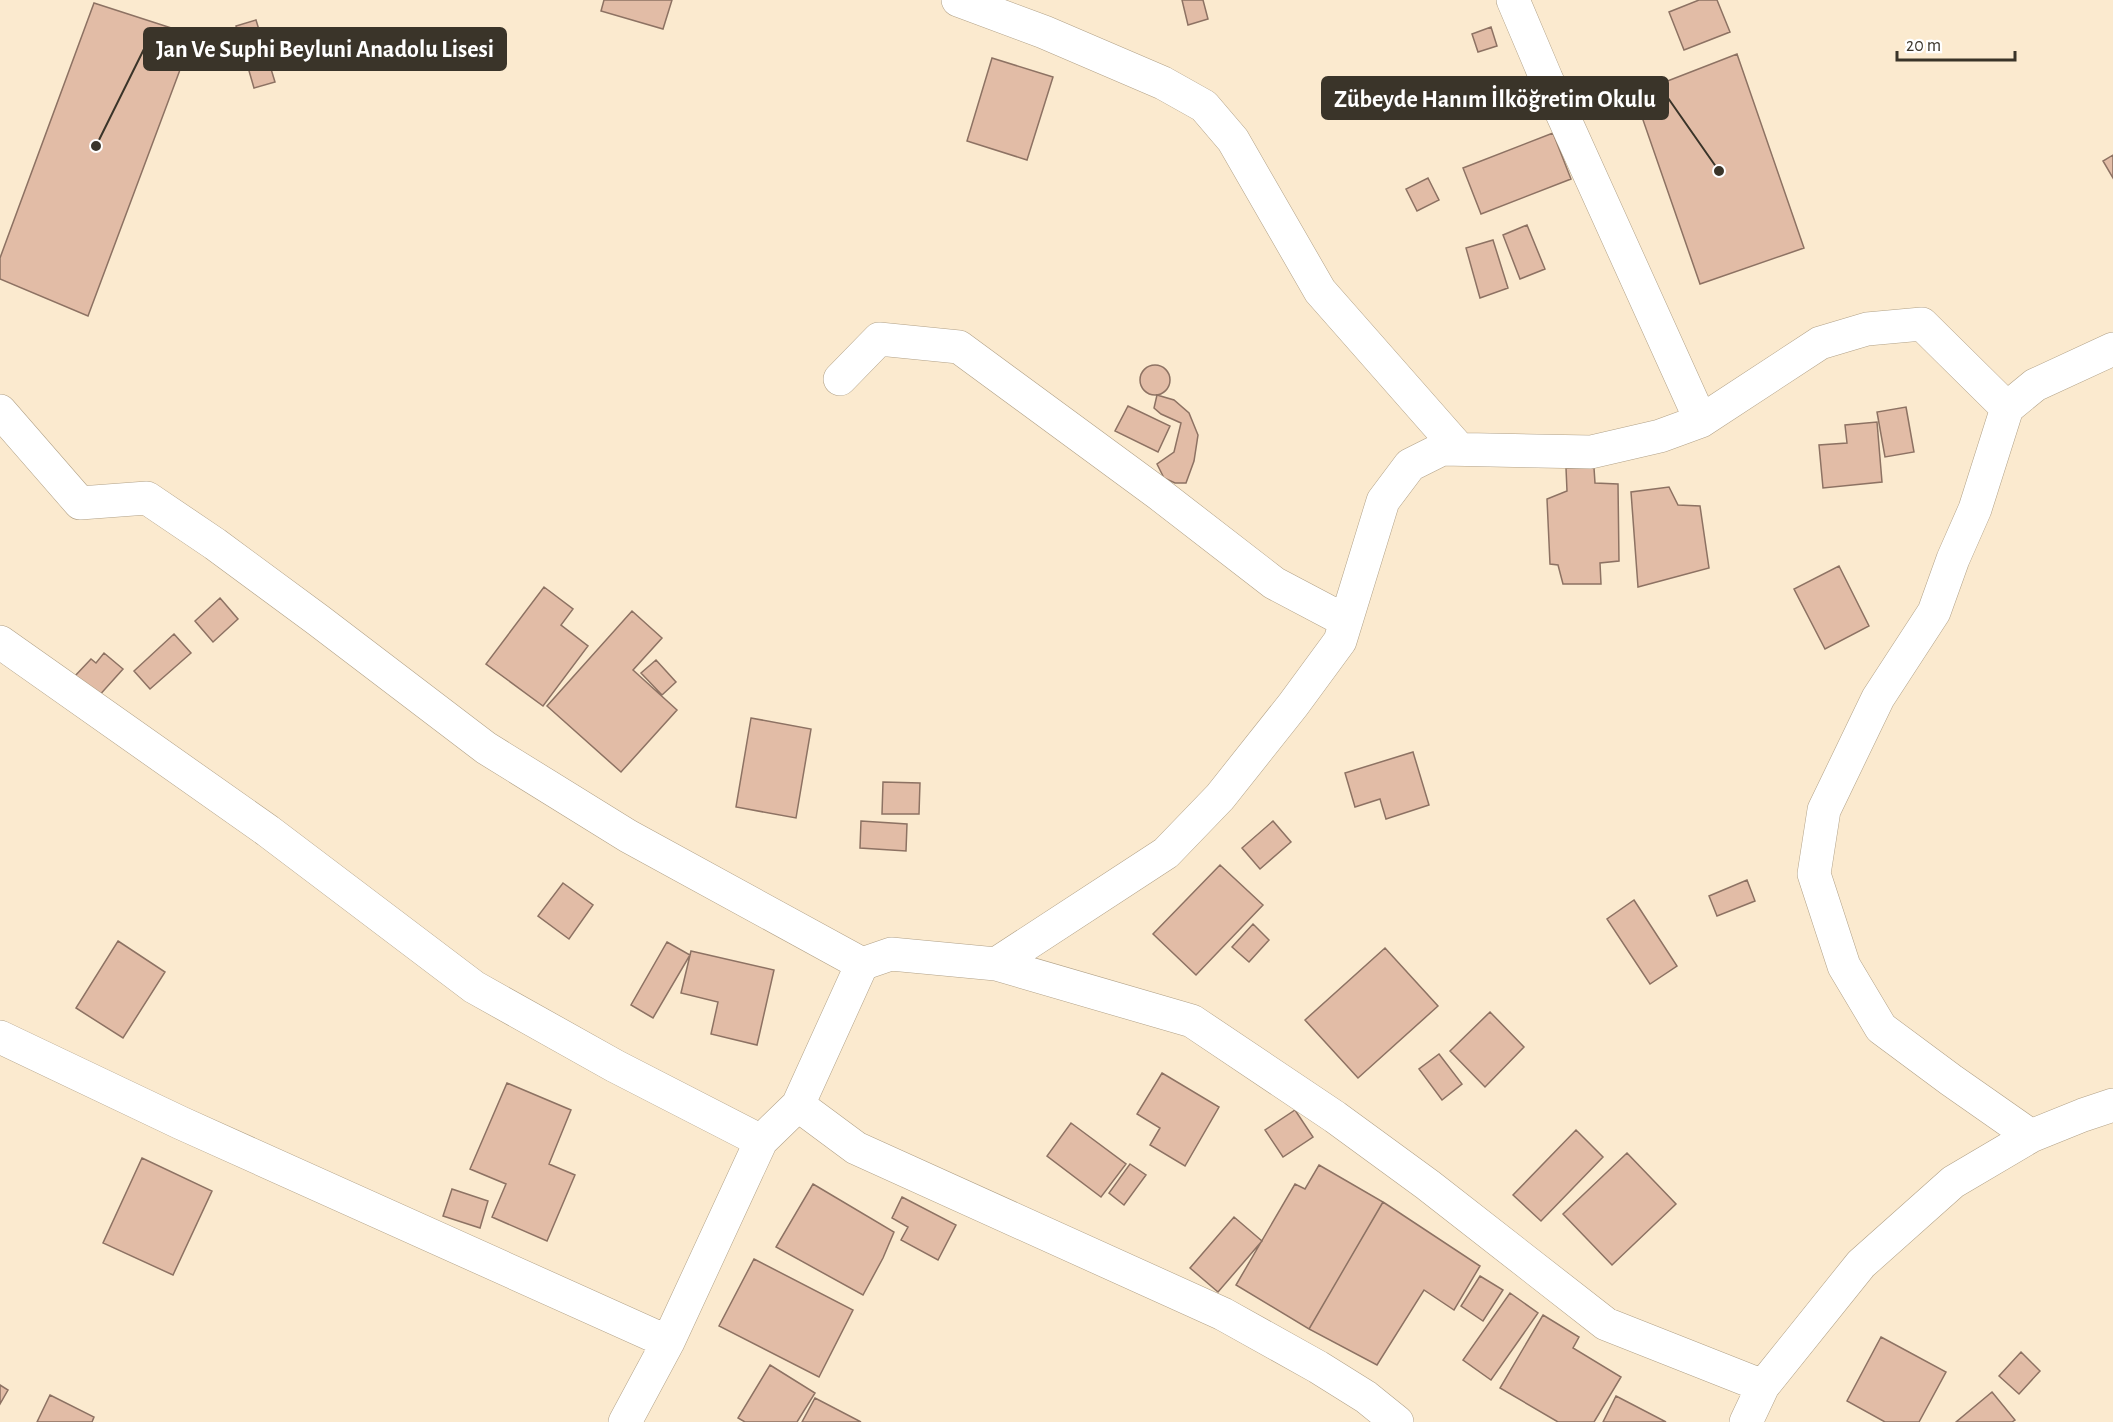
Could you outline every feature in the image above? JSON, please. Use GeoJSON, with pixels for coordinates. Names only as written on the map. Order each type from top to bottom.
{"type":"FeatureCollection","features":[{"type":"Feature","properties":{"kind":"street"},"geometry":{"type":"LineString","coordinates":[[958,0],[1066,41],[1163,83],[1204,106],[1233,140],[1320,291],[1459,449]]}},
{"type":"Feature","properties":{"kind":"street"},"geometry":{"type":"LineString","coordinates":[[1513,0],[1701,421]]}},
{"type":"Feature","properties":{"kind":"street"},"geometry":{"type":"LineString","coordinates":[[996,964],[1166,853],[1220,797],[1340,641],[1383,501],[1410,465],[1442,449],[1591,452],[1660,436],[1701,421],[1820,343],[1867,329],[1922,324],[2007,408]]}},
{"type":"Feature","properties":{"kind":"street"},"geometry":{"type":"LineString","coordinates":[[840,378],[879,339],[959,346],[1160,494],[1274,583],[1346,621]]}},
{"type":"Feature","properties":{"kind":"street"},"geometry":{"type":"LineString","coordinates":[[2031,1136],[1881,1028],[1844,966],[1814,874],[1824,810],[1878,698],[1934,612],[1953,559],[1975,509],[2007,408],[2036,385],[2113,349]]}},
{"type":"Feature","properties":{"kind":"street"},"geometry":{"type":"LineString","coordinates":[[0,411],[80,503],[147,498],[215,544],[486,748],[628,836],[862,964]]}},
{"type":"Feature","properties":{"kind":"street"},"geometry":{"type":"LineString","coordinates":[[0,642],[268,831],[474,987],[615,1066],[761,1141]]}},
{"type":"Feature","properties":{"kind":"street"},"geometry":{"type":"LineString","coordinates":[[625,1422],[668,1342],[761,1141],[798,1105],[862,964],[891,954],[996,964],[1192,1021],[1335,1117],[1428,1185],[1606,1324],[1763,1386]]}},
{"type":"Feature","properties":{"kind":"street"},"geometry":{"type":"LineString","coordinates":[[0,1036],[192,1128],[668,1342]]}},
{"type":"Feature","properties":{"kind":"street"},"geometry":{"type":"LineString","coordinates":[[798,1105],[856,1148],[1223,1314],[1318,1367],[1366,1397],[1397,1422]]}},
{"type":"Feature","properties":{"kind":"street"},"geometry":{"type":"LineString","coordinates":[[1746,1422],[1763,1386],[1861,1264],[1953,1182],[2031,1136],[2113,1105]]}},
{"type":"Feature","properties":{"kind":"building"},"geometry":{"type":"Polygon","coordinates":[[[604,0],[672,0],[663,29],[601,11],[604,0]]]}},
{"type":"Feature","properties":{"kind":"building"},"geometry":{"type":"Polygon","coordinates":[[[1182,0],[1203,0],[1208,19],[1188,25],[1182,0]]]}},
{"type":"Feature","properties":{"kind":"building"},"geometry":{"type":"Polygon","coordinates":[[[1699,0],[1717,0],[1730,32],[1684,50],[1669,12],[1699,0]]]}},
{"type":"Feature","properties":{"kind":"building"},"geometry":{"type":"Polygon","coordinates":[[[94,3],[193,35],[88,316],[0,279],[0,258],[94,3]]]}},
{"type":"Feature","properties":{"kind":"building"},"geometry":{"type":"Polygon","coordinates":[[[256,20],[275,82],[254,88],[236,26],[256,20]]]}},
{"type":"Feature","properties":{"kind":"building"},"geometry":{"type":"Polygon","coordinates":[[[1491,27],[1497,46],[1478,52],[1472,34],[1491,27]]]}},
{"type":"Feature","properties":{"kind":"building"},"geometry":{"type":"Polygon","coordinates":[[[1737,54],[1804,248],[1700,284],[1634,94],[1737,54]]]}},
{"type":"Feature","properties":{"kind":"building"},"geometry":{"type":"Polygon","coordinates":[[[992,58],[1053,77],[1027,160],[967,141],[992,58]]]}},
{"type":"Feature","properties":{"kind":"building"},"geometry":{"type":"Polygon","coordinates":[[[1553,133],[1571,179],[1481,214],[1463,168],[1553,133]]]}},
{"type":"Feature","properties":{"kind":"building"},"geometry":{"type":"Polygon","coordinates":[[[2113,155],[2113,178],[2103,161],[2113,155]]]}},
{"type":"Feature","properties":{"kind":"building"},"geometry":{"type":"Polygon","coordinates":[[[1428,178],[1439,200],[1417,211],[1406,189],[1428,178]]]}},
{"type":"Feature","properties":{"kind":"building"},"geometry":{"type":"Polygon","coordinates":[[[1527,225],[1545,269],[1520,279],[1503,235],[1527,225]]]}},
{"type":"Feature","properties":{"kind":"building"},"geometry":{"type":"Polygon","coordinates":[[[1493,240],[1508,288],[1480,298],[1466,248],[1493,240]]]}},
{"type":"Feature","properties":{"kind":"building"},"geometry":{"type":"Polygon","coordinates":[[[1155,365],[1161,366],[1169,374],[1169,386],[1161,394],[1155,395],[1149,394],[1141,386],[1140,380],[1141,374],[1149,366],[1155,365]]]}},
{"type":"Feature","properties":{"kind":"building"},"geometry":{"type":"Polygon","coordinates":[[[1157,395],[1174,400],[1189,413],[1198,435],[1194,461],[1186,483],[1175,483],[1164,478],[1157,464],[1174,452],[1181,423],[1161,414],[1154,408],[1157,395]]]}},
{"type":"Feature","properties":{"kind":"building"},"geometry":{"type":"Polygon","coordinates":[[[1128,406],[1170,426],[1158,452],[1115,431],[1128,406]]]}},
{"type":"Feature","properties":{"kind":"building"},"geometry":{"type":"Polygon","coordinates":[[[1906,407],[1914,452],[1885,457],[1877,412],[1906,407]]]}},
{"type":"Feature","properties":{"kind":"building"},"geometry":{"type":"Polygon","coordinates":[[[1877,422],[1882,482],[1823,488],[1819,445],[1847,443],[1845,425],[1877,422]]]}},
{"type":"Feature","properties":{"kind":"building"},"geometry":{"type":"Polygon","coordinates":[[[1566,468],[1594,468],[1595,483],[1618,484],[1619,561],[1600,563],[1601,584],[1563,584],[1558,565],[1550,564],[1547,499],[1567,491],[1566,468]]]}},
{"type":"Feature","properties":{"kind":"building"},"geometry":{"type":"Polygon","coordinates":[[[1669,487],[1678,505],[1700,506],[1709,568],[1638,587],[1631,492],[1669,487]]]}},
{"type":"Feature","properties":{"kind":"building"},"geometry":{"type":"Polygon","coordinates":[[[1839,566],[1869,626],[1825,649],[1794,589],[1839,566]]]}},
{"type":"Feature","properties":{"kind":"building"},"geometry":{"type":"Polygon","coordinates":[[[544,587],[573,609],[561,625],[588,646],[543,706],[486,664],[544,587]]]}},
{"type":"Feature","properties":{"kind":"building"},"geometry":{"type":"Polygon","coordinates":[[[220,598],[238,619],[213,642],[195,621],[220,598]]]}},
{"type":"Feature","properties":{"kind":"building"},"geometry":{"type":"Polygon","coordinates":[[[632,611],[662,638],[633,670],[677,710],[621,772],[547,706],[632,611]]]}},
{"type":"Feature","properties":{"kind":"building"},"geometry":{"type":"Polygon","coordinates":[[[174,634],[191,653],[150,689],[134,671],[174,634]]]}},
{"type":"Feature","properties":{"kind":"building"},"geometry":{"type":"Polygon","coordinates":[[[104,653],[123,669],[97,698],[74,677],[91,659],[96,663],[104,653]]]}},
{"type":"Feature","properties":{"kind":"building"},"geometry":{"type":"Polygon","coordinates":[[[656,660],[676,682],[662,695],[641,673],[656,660]]]}},
{"type":"Feature","properties":{"kind":"building"},"geometry":{"type":"Polygon","coordinates":[[[751,718],[811,729],[796,818],[736,807],[751,718]]]}},
{"type":"Feature","properties":{"kind":"building"},"geometry":{"type":"Polygon","coordinates":[[[1413,752],[1429,805],[1386,819],[1380,799],[1355,807],[1345,773],[1413,752]]]}},
{"type":"Feature","properties":{"kind":"building"},"geometry":{"type":"Polygon","coordinates":[[[883,782],[920,783],[919,814],[882,814],[883,782]]]}},
{"type":"Feature","properties":{"kind":"building"},"geometry":{"type":"Polygon","coordinates":[[[861,821],[907,824],[906,851],[860,848],[861,821]]]}},
{"type":"Feature","properties":{"kind":"building"},"geometry":{"type":"Polygon","coordinates":[[[1273,821],[1291,842],[1260,869],[1242,848],[1273,821]]]}},
{"type":"Feature","properties":{"kind":"building"},"geometry":{"type":"Polygon","coordinates":[[[1220,865],[1263,905],[1196,975],[1153,934],[1220,865]]]}},
{"type":"Feature","properties":{"kind":"building"},"geometry":{"type":"Polygon","coordinates":[[[1747,880],[1755,901],[1717,916],[1709,896],[1747,880]]]}},
{"type":"Feature","properties":{"kind":"building"},"geometry":{"type":"Polygon","coordinates":[[[563,883],[593,905],[569,939],[538,916],[563,883]]]}},
{"type":"Feature","properties":{"kind":"building"},"geometry":{"type":"Polygon","coordinates":[[[1634,900],[1677,966],[1650,984],[1607,919],[1634,900]]]}},
{"type":"Feature","properties":{"kind":"building"},"geometry":{"type":"Polygon","coordinates":[[[1253,924],[1269,940],[1249,962],[1232,947],[1253,924]]]}},
{"type":"Feature","properties":{"kind":"building"},"geometry":{"type":"Polygon","coordinates":[[[118,941],[165,972],[123,1038],[76,1008],[118,941]]]}},
{"type":"Feature","properties":{"kind":"building"},"geometry":{"type":"Polygon","coordinates":[[[667,942],[690,955],[653,1018],[631,1005],[667,942]]]}},
{"type":"Feature","properties":{"kind":"building"},"geometry":{"type":"Polygon","coordinates":[[[1385,948],[1438,1006],[1358,1078],[1305,1020],[1385,948]]]}},
{"type":"Feature","properties":{"kind":"building"},"geometry":{"type":"Polygon","coordinates":[[[691,951],[774,970],[757,1045],[711,1034],[718,1002],[681,993],[691,951]]]}},
{"type":"Feature","properties":{"kind":"building"},"geometry":{"type":"Polygon","coordinates":[[[1490,1012],[1524,1047],[1485,1087],[1450,1051],[1490,1012]]]}},
{"type":"Feature","properties":{"kind":"building"},"geometry":{"type":"Polygon","coordinates":[[[1439,1054],[1462,1084],[1442,1100],[1419,1069],[1439,1054]]]}},
{"type":"Feature","properties":{"kind":"building"},"geometry":{"type":"Polygon","coordinates":[[[1162,1073],[1219,1107],[1185,1166],[1150,1145],[1160,1128],[1137,1114],[1162,1073]]]}},
{"type":"Feature","properties":{"kind":"building"},"geometry":{"type":"Polygon","coordinates":[[[507,1083],[571,1110],[549,1164],[575,1175],[547,1241],[492,1217],[506,1184],[470,1169],[507,1083]]]}},
{"type":"Feature","properties":{"kind":"building"},"geometry":{"type":"Polygon","coordinates":[[[1295,1110],[1313,1137],[1283,1157],[1265,1130],[1295,1110]]]}},
{"type":"Feature","properties":{"kind":"building"},"geometry":{"type":"Polygon","coordinates":[[[1071,1123],[1126,1164],[1101,1197],[1047,1156],[1071,1123]]]}},
{"type":"Feature","properties":{"kind":"building"},"geometry":{"type":"Polygon","coordinates":[[[1576,1130],[1603,1157],[1541,1221],[1513,1195],[1576,1130]]]}},
{"type":"Feature","properties":{"kind":"building"},"geometry":{"type":"Polygon","coordinates":[[[1627,1153],[1676,1204],[1612,1265],[1563,1214],[1627,1153]]]}},
{"type":"Feature","properties":{"kind":"building"},"geometry":{"type":"Polygon","coordinates":[[[142,1158],[212,1191],[173,1275],[103,1243],[142,1158]]]}},
{"type":"Feature","properties":{"kind":"building"},"geometry":{"type":"Polygon","coordinates":[[[1130,1164],[1146,1175],[1124,1205],[1109,1193],[1130,1164]]]}},
{"type":"Feature","properties":{"kind":"building"},"geometry":{"type":"Polygon","coordinates":[[[1319,1165],[1383,1202],[1309,1329],[1236,1285],[1295,1184],[1305,1189],[1319,1165]]]}},
{"type":"Feature","properties":{"kind":"building"},"geometry":{"type":"Polygon","coordinates":[[[813,1184],[894,1232],[863,1295],[776,1247],[813,1184]]]}},
{"type":"Feature","properties":{"kind":"building"},"geometry":{"type":"Polygon","coordinates":[[[452,1189],[488,1201],[480,1228],[443,1216],[452,1189]]]}},
{"type":"Feature","properties":{"kind":"building"},"geometry":{"type":"Polygon","coordinates":[[[902,1197],[956,1225],[938,1260],[901,1240],[908,1227],[892,1218],[902,1197]]]}},
{"type":"Feature","properties":{"kind":"building"},"geometry":{"type":"Polygon","coordinates":[[[1383,1202],[1480,1266],[1454,1310],[1424,1290],[1377,1365],[1309,1329],[1383,1202]]]}},
{"type":"Feature","properties":{"kind":"building"},"geometry":{"type":"Polygon","coordinates":[[[1234,1217],[1262,1241],[1218,1292],[1190,1268],[1234,1217]]]}},
{"type":"Feature","properties":{"kind":"building"},"geometry":{"type":"Polygon","coordinates":[[[754,1259],[853,1310],[819,1377],[719,1326],[754,1259]]]}},
{"type":"Feature","properties":{"kind":"building"},"geometry":{"type":"Polygon","coordinates":[[[1480,1276],[1503,1290],[1483,1321],[1461,1306],[1480,1276]]]}},
{"type":"Feature","properties":{"kind":"building"},"geometry":{"type":"Polygon","coordinates":[[[1510,1293],[1538,1313],[1491,1380],[1463,1360],[1510,1293]]]}},
{"type":"Feature","properties":{"kind":"building"},"geometry":{"type":"Polygon","coordinates":[[[1543,1315],[1579,1337],[1573,1348],[1621,1377],[1594,1422],[1558,1422],[1500,1388],[1543,1315]]]}},
{"type":"Feature","properties":{"kind":"building"},"geometry":{"type":"Polygon","coordinates":[[[1881,1337],[1946,1372],[1919,1422],[1885,1422],[1847,1401],[1881,1337]]]}},
{"type":"Feature","properties":{"kind":"building"},"geometry":{"type":"Polygon","coordinates":[[[2021,1352],[2040,1371],[2019,1394],[1999,1376],[2021,1352]]]}},
{"type":"Feature","properties":{"kind":"building"},"geometry":{"type":"Polygon","coordinates":[[[770,1365],[815,1393],[797,1422],[745,1422],[738,1418],[770,1365]]]}},
{"type":"Feature","properties":{"kind":"building"},"geometry":{"type":"Polygon","coordinates":[[[0,1385],[8,1390],[0,1404],[0,1385]]]}},
{"type":"Feature","properties":{"kind":"building"},"geometry":{"type":"Polygon","coordinates":[[[0,1385],[8,1390],[0,1404],[0,1385]]]}},
{"type":"Feature","properties":{"kind":"building"},"geometry":{"type":"Polygon","coordinates":[[[1992,1392],[2015,1420],[2012,1422],[1956,1422],[1992,1392]]]}},
{"type":"Feature","properties":{"kind":"building"},"geometry":{"type":"Polygon","coordinates":[[[50,1395],[94,1417],[92,1422],[37,1422],[50,1395]]]}},
{"type":"Feature","properties":{"kind":"building"},"geometry":{"type":"Polygon","coordinates":[[[1616,1396],[1666,1422],[1603,1422],[1616,1396]]]}},
{"type":"Feature","properties":{"kind":"building"},"geometry":{"type":"Polygon","coordinates":[[[815,1398],[861,1422],[802,1422],[815,1398]]]}},
{"type":"Feature","properties":{"kind":"place","name":"Jan Ve Suphi Beyluni Anadolu Lisesi"},"geometry":{"type":"Point","coordinates":[96,146]}},
{"type":"Feature","properties":{"kind":"place","name":"Zübeyde Hanım İlköğretim Okulu"},"geometry":{"type":"Point","coordinates":[1719,171]}}]}
